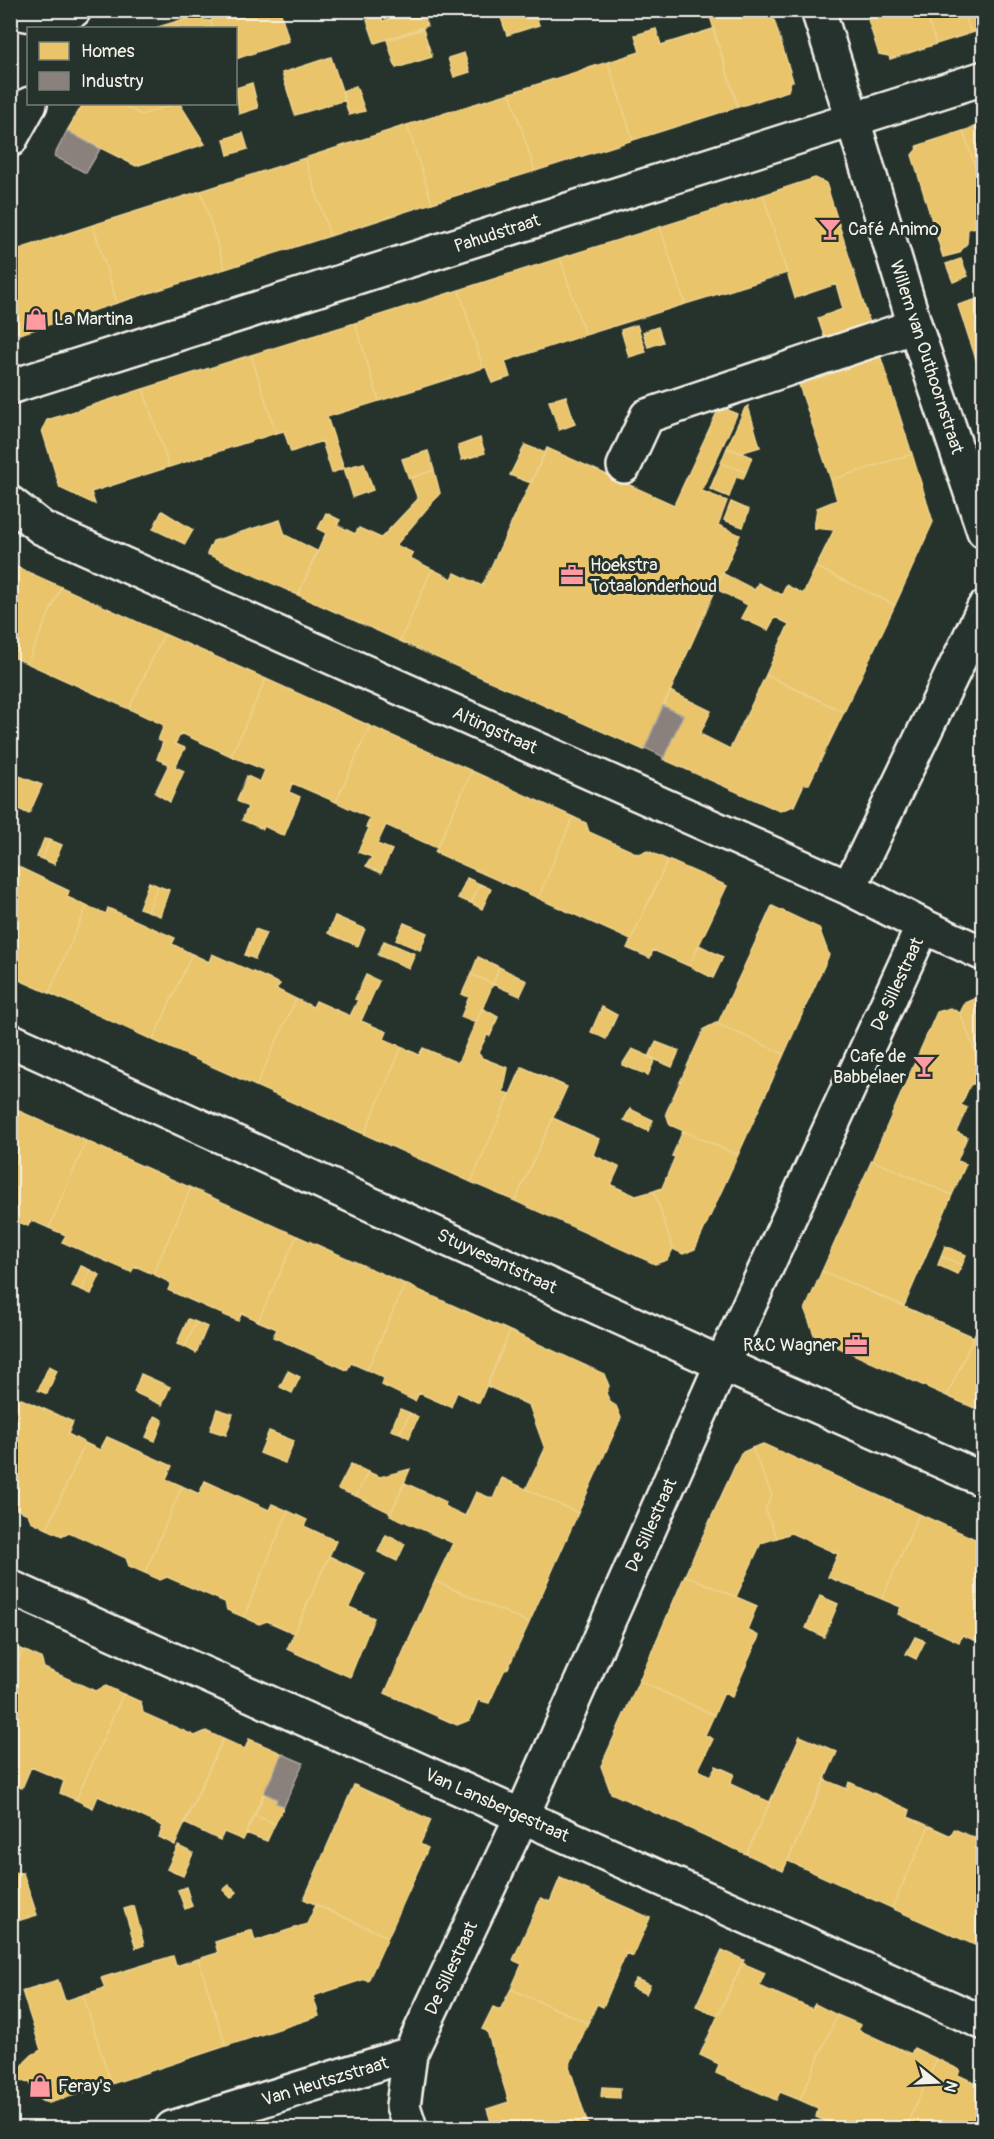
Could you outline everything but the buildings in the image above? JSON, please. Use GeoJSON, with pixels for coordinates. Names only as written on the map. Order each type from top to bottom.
{"type":"FeatureCollection","features":[{"type":"Feature","properties":{"kind":"street","name":"Willem van Outhoornstraat"},"geometry":{"type":"LineString","coordinates":[[818,10],[915,326],[984,531]]}},
{"type":"Feature","properties":{"kind":"street"},"geometry":{"type":"LineString","coordinates":[[10,11],[36,17],[64,18]]}},
{"type":"Feature","properties":{"kind":"street","name":"Pahudstraat"},"geometry":{"type":"LineString","coordinates":[[10,387],[984,78]]}},
{"type":"Feature","properties":{"kind":"street"},"geometry":{"type":"LineString","coordinates":[[10,140],[29,105]]}},
{"type":"Feature","properties":{"kind":"street"},"geometry":{"type":"LineString","coordinates":[[624,466],[647,417],[915,326]]}},
{"type":"Feature","properties":{"kind":"street","name":"Altingstraat"},"geometry":{"type":"LineString","coordinates":[[10,503],[42,528],[849,888],[923,927],[984,954]]}},
{"type":"Feature","properties":{"kind":"street"},"geometry":{"type":"LineString","coordinates":[[849,888],[984,608]]}},
{"type":"Feature","properties":{"kind":"street","name":"De Sillestraat"},"geometry":{"type":"LineString","coordinates":[[410,2128],[403,2106],[410,2054],[522,1816],[722,1364],[923,927]]}},
{"type":"Feature","properties":{"kind":"street","name":"Stuyvesantstraat"},"geometry":{"type":"LineString","coordinates":[[10,1040],[722,1364],[984,1480]]}},
{"type":"Feature","properties":{"kind":"street","name":"Van Lansbergestraat"},"geometry":{"type":"LineString","coordinates":[[10,1587],[984,2023]]}},
{"type":"Feature","properties":{"kind":"street","name":"Van Heutszstraat"},"geometry":{"type":"LineString","coordinates":[[172,2128],[410,2054]]}},
{"type":"Feature","properties":{"kind":"place","name":"Café Animo"},"geometry":{"type":"Point","coordinates":[830,229]}},
{"type":"Feature","properties":{"kind":"place","name":"La Martina"},"geometry":{"type":"Point","coordinates":[36,319]}},
{"type":"Feature","properties":{"kind":"place","name":"Hoekstra Totaalonderhoud"},"geometry":{"type":"Point","coordinates":[572,575]}},
{"type":"Feature","properties":{"kind":"place","name":"Cafe de Babbelaer"},"geometry":{"type":"Point","coordinates":[924,1066]}},
{"type":"Feature","properties":{"kind":"place","name":"R&C Wagner"},"geometry":{"type":"Point","coordinates":[856,1345]}},
{"type":"Feature","properties":{"kind":"place","name":"Feray's"},"geometry":{"type":"Point","coordinates":[40,2086]}}]}
